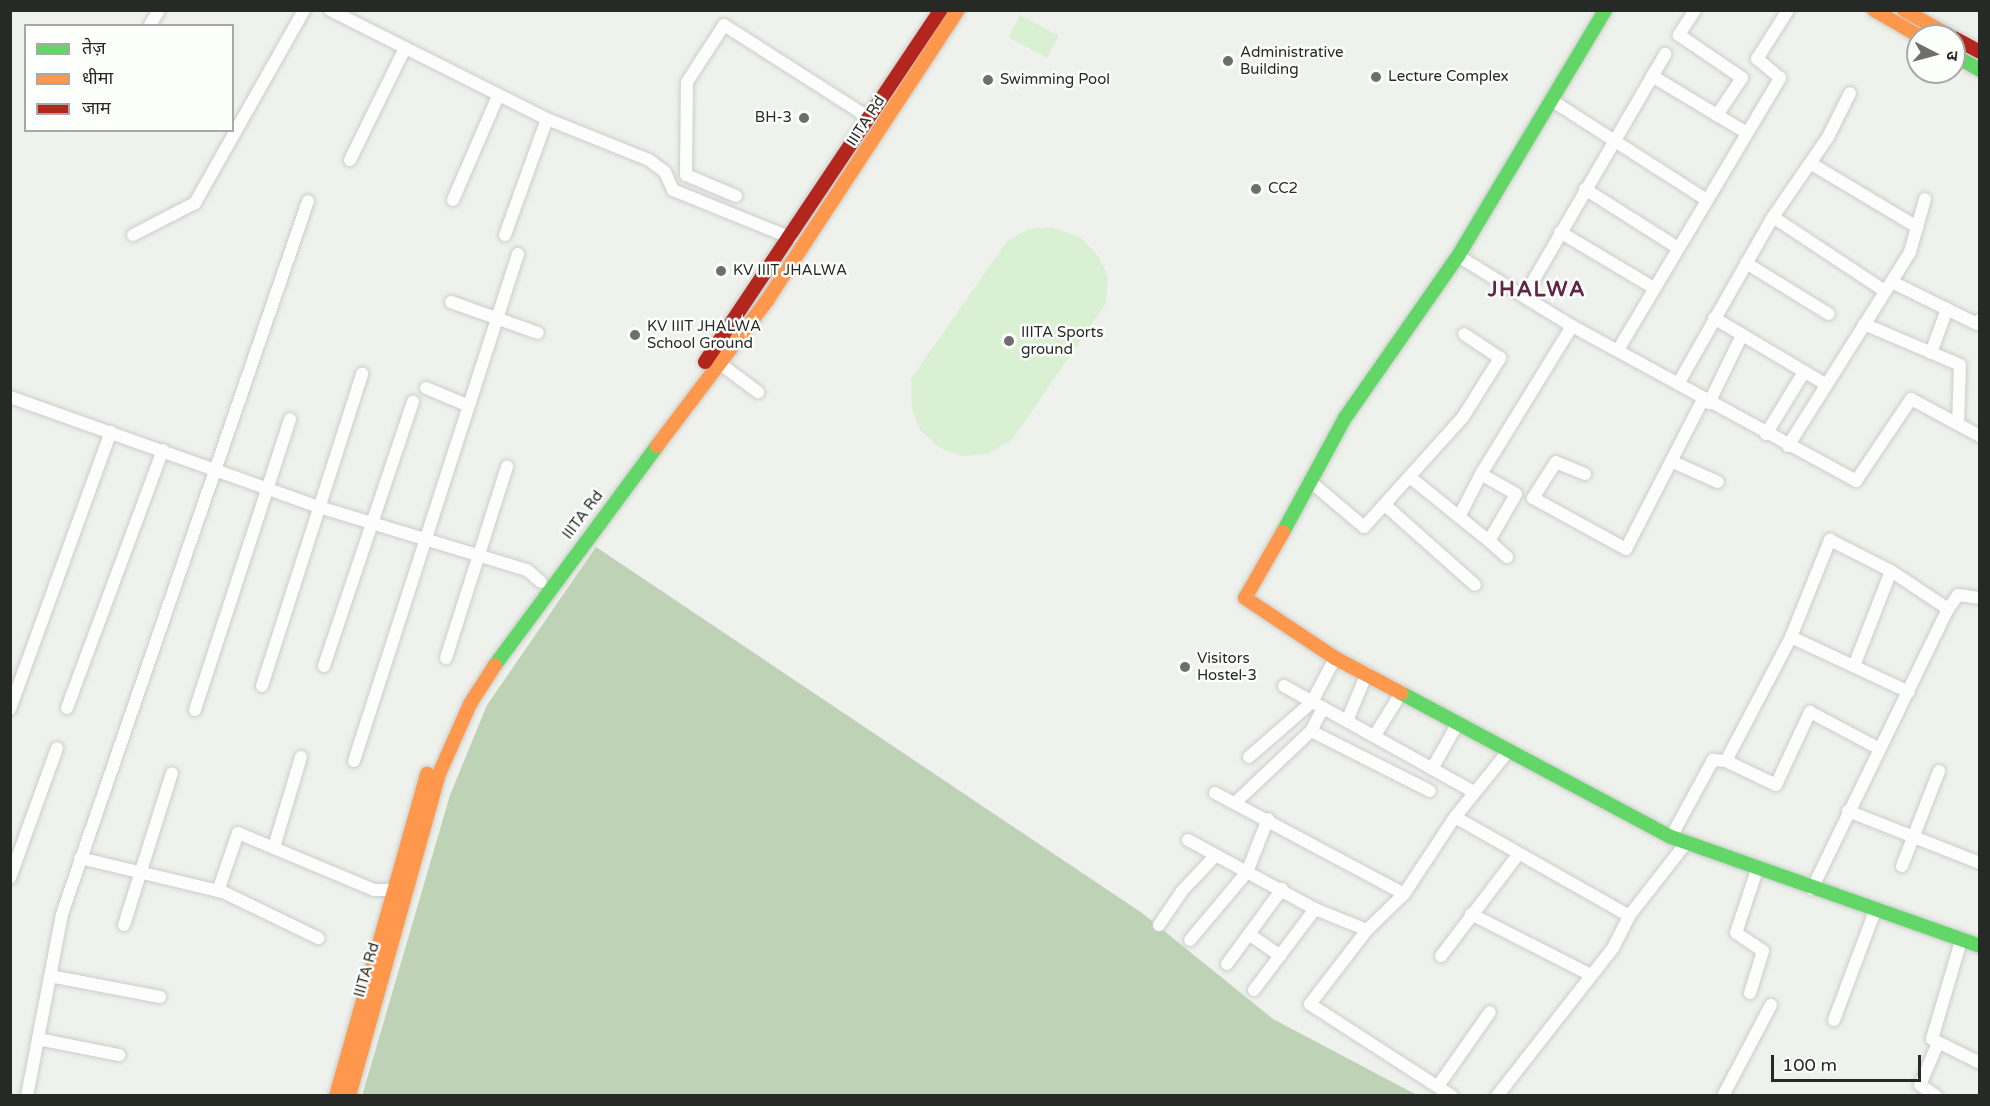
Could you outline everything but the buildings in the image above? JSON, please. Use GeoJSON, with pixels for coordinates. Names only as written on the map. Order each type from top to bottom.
{"type":"FeatureCollection","features":[{"type":"Feature","properties":{"kind":"main road","name":"IIITA Rd"},"geometry":{"type":"LineString","coordinates":[[349,1095],[439,774],[459,723],[541,582],[803,246],[941,10]]}},
{"type":"Feature","properties":{"kind":"main road","name":"IIITA Rd"},"geometry":{"type":"LineString","coordinates":[[336,1095],[393,890],[439,740],[460,699],[714,359],[791,238],[958,10]]}},
{"type":"Feature","properties":{"kind":"main road"},"geometry":{"type":"LineString","coordinates":[[1605,10],[1458,256],[1345,418],[1312,483],[1245,598],[1335,657],[1671,837],[1757,870],[1980,946]]}},
{"type":"Feature","properties":{"kind":"main road"},"geometry":{"type":"LineString","coordinates":[[1874,10],[1906,28]]}},
{"type":"Feature","properties":{"kind":"main road"},"geometry":{"type":"LineString","coordinates":[[1904,10],[1929,24]]}},
{"type":"Feature","properties":{"kind":"main road"},"geometry":{"type":"LineString","coordinates":[[1966,44],[1980,52]]}},
{"type":"Feature","properties":{"kind":"main road"},"geometry":{"type":"LineString","coordinates":[[1966,62],[1980,70]]}},
{"type":"Feature","properties":{"kind":"main road"},"geometry":{"type":"LineString","coordinates":[[791,238],[803,246]]}},
{"type":"Feature","properties":{"kind":"street"},"geometry":{"type":"LineString","coordinates":[[151,24],[159,10]]}},
{"type":"Feature","properties":{"kind":"street"},"geometry":{"type":"LineString","coordinates":[[133,235],[195,203],[304,10]]}},
{"type":"Feature","properties":{"kind":"street"},"geometry":{"type":"LineString","coordinates":[[330,10],[498,96],[547,119],[649,160],[665,172],[673,190],[791,238]]}},
{"type":"Feature","properties":{"kind":"street"},"geometry":{"type":"LineString","coordinates":[[1695,10],[1678,35],[1742,78],[1717,115]]}},
{"type":"Feature","properties":{"kind":"street"},"geometry":{"type":"LineString","coordinates":[[1618,350],[1780,78],[1757,59],[1788,10]]}},
{"type":"Feature","properties":{"kind":"street"},"geometry":{"type":"LineString","coordinates":[[736,196],[686,175],[687,82],[724,25],[876,123]]}},
{"type":"Feature","properties":{"kind":"street"},"geometry":{"type":"LineString","coordinates":[[350,160],[405,48]]}},
{"type":"Feature","properties":{"kind":"street"},"geometry":{"type":"LineString","coordinates":[[1525,295],[1665,54]]}},
{"type":"Feature","properties":{"kind":"street"},"geometry":{"type":"LineString","coordinates":[[1652,76],[1747,133]]}},
{"type":"Feature","properties":{"kind":"street"},"geometry":{"type":"LineString","coordinates":[[1678,384],[1773,217],[1810,163],[1850,93]]}},
{"type":"Feature","properties":{"kind":"street"},"geometry":{"type":"LineString","coordinates":[[453,200],[498,96]]}},
{"type":"Feature","properties":{"kind":"street"},"geometry":{"type":"LineString","coordinates":[[1551,100],[1707,200]]}},
{"type":"Feature","properties":{"kind":"street"},"geometry":{"type":"LineString","coordinates":[[505,236],[547,119]]}},
{"type":"Feature","properties":{"kind":"street"},"geometry":{"type":"LineString","coordinates":[[1810,163],[1917,227]]}},
{"type":"Feature","properties":{"kind":"street"},"geometry":{"type":"LineString","coordinates":[[1585,189],[1678,248]]}},
{"type":"Feature","properties":{"kind":"street"},"geometry":{"type":"LineString","coordinates":[[1788,446],[1910,252],[1925,199]]}},
{"type":"Feature","properties":{"kind":"street"},"geometry":{"type":"LineString","coordinates":[[27,1095],[62,914],[308,201]]}},
{"type":"Feature","properties":{"kind":"street"},"geometry":{"type":"LineString","coordinates":[[1773,217],[1885,291]]}},
{"type":"Feature","properties":{"kind":"street"},"geometry":{"type":"LineString","coordinates":[[1560,232],[1654,288]]}},
{"type":"Feature","properties":{"kind":"street"},"geometry":{"type":"LineString","coordinates":[[354,761],[423,540],[518,254]]}},
{"type":"Feature","properties":{"kind":"street"},"geometry":{"type":"LineString","coordinates":[[1458,256],[1525,295],[1572,326],[1766,434],[1856,481],[1911,399],[1980,436]]}},
{"type":"Feature","properties":{"kind":"street"},"geometry":{"type":"LineString","coordinates":[[1746,263],[1829,314]]}},
{"type":"Feature","properties":{"kind":"street"},"geometry":{"type":"LineString","coordinates":[[1894,276],[1892,282],[1977,324],[1979,320]]}},
{"type":"Feature","properties":{"kind":"street"},"geometry":{"type":"LineString","coordinates":[[451,302],[538,333]]}},
{"type":"Feature","properties":{"kind":"street"},"geometry":{"type":"LineString","coordinates":[[1931,353],[1947,309]]}},
{"type":"Feature","properties":{"kind":"street"},"geometry":{"type":"LineString","coordinates":[[1714,318],[1825,384]]}},
{"type":"Feature","properties":{"kind":"street"},"geometry":{"type":"LineString","coordinates":[[1864,324],[1960,365],[1958,424]]}},
{"type":"Feature","properties":{"kind":"street"},"geometry":{"type":"LineString","coordinates":[[1459,517],[1481,474],[1572,326]]}},
{"type":"Feature","properties":{"kind":"street"},"geometry":{"type":"LineString","coordinates":[[1312,483],[1364,527],[1411,478],[1463,417],[1500,358],[1464,334]]}},
{"type":"Feature","properties":{"kind":"street"},"geometry":{"type":"LineString","coordinates":[[1585,474],[1556,462],[1533,498],[1626,549],[1742,335]]}},
{"type":"Feature","properties":{"kind":"street"},"geometry":{"type":"LineString","coordinates":[[714,359],[758,392]]}},
{"type":"Feature","properties":{"kind":"street"},"geometry":{"type":"LineString","coordinates":[[1766,434],[1804,372]]}},
{"type":"Feature","properties":{"kind":"street"},"geometry":{"type":"LineString","coordinates":[[262,686],[362,374]]}},
{"type":"Feature","properties":{"kind":"street"},"geometry":{"type":"LineString","coordinates":[[426,388],[467,405]]}},
{"type":"Feature","properties":{"kind":"street"},"geometry":{"type":"LineString","coordinates":[[14,398],[319,507],[478,558],[527,570],[541,582]]}},
{"type":"Feature","properties":{"kind":"street"},"geometry":{"type":"LineString","coordinates":[[324,666],[413,402]]}},
{"type":"Feature","properties":{"kind":"street"},"geometry":{"type":"LineString","coordinates":[[195,710],[290,419]]}},
{"type":"Feature","properties":{"kind":"street"},"geometry":{"type":"LineString","coordinates":[[10,709],[111,432]]}},
{"type":"Feature","properties":{"kind":"street"},"geometry":{"type":"LineString","coordinates":[[67,708],[163,450]]}},
{"type":"Feature","properties":{"kind":"street"},"geometry":{"type":"LineString","coordinates":[[1673,462],[1718,482]]}},
{"type":"Feature","properties":{"kind":"street"},"geometry":{"type":"LineString","coordinates":[[447,658],[507,467]]}},
{"type":"Feature","properties":{"kind":"street"},"geometry":{"type":"LineString","coordinates":[[1481,474],[1516,494],[1489,542]]}},
{"type":"Feature","properties":{"kind":"street"},"geometry":{"type":"LineString","coordinates":[[1411,478],[1507,557]]}},
{"type":"Feature","properties":{"kind":"street"},"geometry":{"type":"LineString","coordinates":[[1384,505],[1475,585]]}},
{"type":"Feature","properties":{"kind":"street"},"geometry":{"type":"LineString","coordinates":[[1726,761],[1791,637],[1830,540],[1891,571],[1948,609]]}},
{"type":"Feature","properties":{"kind":"street"},"geometry":{"type":"LineString","coordinates":[[1854,666],[1891,571]]}},
{"type":"Feature","properties":{"kind":"street"},"geometry":{"type":"LineString","coordinates":[[1812,889],[1948,609],[1958,595],[1980,598]]}},
{"type":"Feature","properties":{"kind":"street"},"geometry":{"type":"LineString","coordinates":[[1791,637],[1908,692]]}},
{"type":"Feature","properties":{"kind":"street"},"geometry":{"type":"LineString","coordinates":[[1236,802],[1311,731],[1317,705],[1335,657]]}},
{"type":"Feature","properties":{"kind":"street"},"geometry":{"type":"LineString","coordinates":[[1347,721],[1366,673]]}},
{"type":"Feature","properties":{"kind":"street"},"geometry":{"type":"LineString","coordinates":[[1284,686],[1474,792]]}},
{"type":"Feature","properties":{"kind":"street"},"geometry":{"type":"LineString","coordinates":[[1375,735],[1402,692]]}},
{"type":"Feature","properties":{"kind":"street"},"geometry":{"type":"LineString","coordinates":[[1249,757],[1317,705]]}},
{"type":"Feature","properties":{"kind":"street"},"geometry":{"type":"LineString","coordinates":[[1671,837],[1713,760],[1726,761],[1776,785],[1810,712],[1880,749]]}},
{"type":"Feature","properties":{"kind":"street"},"geometry":{"type":"LineString","coordinates":[[1432,769],[1458,723]]}},
{"type":"Feature","properties":{"kind":"street"},"geometry":{"type":"LineString","coordinates":[[1311,731],[1430,791]]}},
{"type":"Feature","properties":{"kind":"street"},"geometry":{"type":"LineString","coordinates":[[10,878],[57,748]]}},
{"type":"Feature","properties":{"kind":"street"},"geometry":{"type":"LineString","coordinates":[[1452,1095],[1310,1004],[1367,930],[1404,894],[1455,817],[1509,750]]}},
{"type":"Feature","properties":{"kind":"street"},"geometry":{"type":"LineString","coordinates":[[274,848],[301,757]]}},
{"type":"Feature","properties":{"kind":"street"},"geometry":{"type":"LineString","coordinates":[[1902,866],[1939,771]]}},
{"type":"Feature","properties":{"kind":"street"},"geometry":{"type":"LineString","coordinates":[[124,925],[138,871],[172,773]]}},
{"type":"Feature","properties":{"kind":"street"},"geometry":{"type":"LineString","coordinates":[[1215,793],[1268,819],[1404,894]]}},
{"type":"Feature","properties":{"kind":"street"},"geometry":{"type":"LineString","coordinates":[[1848,811],[1980,863]]}},
{"type":"Feature","properties":{"kind":"street"},"geometry":{"type":"LineString","coordinates":[[1455,817],[1518,855],[1629,916]]}},
{"type":"Feature","properties":{"kind":"street"},"geometry":{"type":"LineString","coordinates":[[1190,940],[1247,872],[1268,819]]}},
{"type":"Feature","properties":{"kind":"street"},"geometry":{"type":"LineString","coordinates":[[218,891],[238,833],[374,890],[393,890]]}},
{"type":"Feature","properties":{"kind":"street"},"geometry":{"type":"LineString","coordinates":[[1188,840],[1316,909],[1367,930]]}},
{"type":"Feature","properties":{"kind":"street"},"geometry":{"type":"LineString","coordinates":[[1497,1095],[1589,974],[1613,948],[1629,916],[1686,843]]}},
{"type":"Feature","properties":{"kind":"street"},"geometry":{"type":"LineString","coordinates":[[1441,956],[1518,855]]}},
{"type":"Feature","properties":{"kind":"street"},"geometry":{"type":"LineString","coordinates":[[1159,925],[1182,891],[1215,856]]}},
{"type":"Feature","properties":{"kind":"street"},"geometry":{"type":"LineString","coordinates":[[80,858],[218,891],[318,938]]}},
{"type":"Feature","properties":{"kind":"street"},"geometry":{"type":"LineString","coordinates":[[1750,993],[1763,951],[1736,933],[1757,870]]}},
{"type":"Feature","properties":{"kind":"street"},"geometry":{"type":"LineString","coordinates":[[1227,964],[1282,889]]}},
{"type":"Feature","properties":{"kind":"street"},"geometry":{"type":"LineString","coordinates":[[1254,990],[1316,909]]}},
{"type":"Feature","properties":{"kind":"street"},"geometry":{"type":"LineString","coordinates":[[1834,1020],[1875,911]]}},
{"type":"Feature","properties":{"kind":"street"},"geometry":{"type":"LineString","coordinates":[[1471,914],[1589,974]]}},
{"type":"Feature","properties":{"kind":"street"},"geometry":{"type":"LineString","coordinates":[[1249,934],[1280,956]]}},
{"type":"Feature","properties":{"kind":"street"},"geometry":{"type":"LineString","coordinates":[[1961,941],[1932,1039],[1980,1063]]}},
{"type":"Feature","properties":{"kind":"street"},"geometry":{"type":"LineString","coordinates":[[50,976],[160,998]]}},
{"type":"Feature","properties":{"kind":"street"},"geometry":{"type":"LineString","coordinates":[[1723,1095],[1771,1005]]}},
{"type":"Feature","properties":{"kind":"street"},"geometry":{"type":"LineString","coordinates":[[1438,1086],[1490,1012]]}},
{"type":"Feature","properties":{"kind":"street"},"geometry":{"type":"LineString","coordinates":[[38,1039],[119,1055]]}},
{"type":"Feature","properties":{"kind":"street"},"geometry":{"type":"LineString","coordinates":[[1936,1095],[1920,1085],[1938,1043]]}},
{"type":"Feature","properties":{"kind":"green space"},"geometry":{"type":"Polygon","coordinates":[[[1020,15],[1059,36],[1047,58],[1008,37],[1020,15]]]}},
{"type":"Feature","properties":{"kind":"green space","name":"IIITA Sports ground"},"geometry":{"type":"Polygon","coordinates":[[[1051,227],[1080,237],[1099,257],[1108,277],[1106,303],[1012,440],[987,454],[962,456],[940,448],[920,430],[912,408],[911,379],[1007,241],[1029,229],[1051,227]]]}},
{"type":"Feature","properties":{"kind":"green space"},"geometry":{"type":"Polygon","coordinates":[[[596,547],[1142,913],[1273,1019],[1417,1095],[362,1096],[450,795],[487,705],[596,547]]]}},
{"type":"Feature","properties":{"kind":"traffic: fast"},"geometry":{"type":"LineString","coordinates":[[1283,532],[1345,418],[1458,256],[1605,10]]}},
{"type":"Feature","properties":{"kind":"traffic: fast"},"geometry":{"type":"LineString","coordinates":[[1966,62],[1980,70]]}},
{"type":"Feature","properties":{"kind":"traffic: fast"},"geometry":{"type":"LineString","coordinates":[[495,665],[657,446]]}},
{"type":"Feature","properties":{"kind":"traffic: fast"},"geometry":{"type":"LineString","coordinates":[[1401,693],[1671,837],[1980,946]]}},
{"type":"Feature","properties":{"kind":"traffic: slow"},"geometry":{"type":"LineString","coordinates":[[657,446],[768,299],[958,10]]}},
{"type":"Feature","properties":{"kind":"traffic: slow"},"geometry":{"type":"LineString","coordinates":[[1874,10],[1906,28]]}},
{"type":"Feature","properties":{"kind":"traffic: slow"},"geometry":{"type":"LineString","coordinates":[[1904,10],[1929,24]]}},
{"type":"Feature","properties":{"kind":"traffic: slow"},"geometry":{"type":"LineString","coordinates":[[1283,532],[1245,598],[1335,658],[1401,693]]}},
{"type":"Feature","properties":{"kind":"traffic: slow"},"geometry":{"type":"LineString","coordinates":[[349,1096],[439,774],[470,704],[495,665]]}},
{"type":"Feature","properties":{"kind":"traffic: slow"},"geometry":{"type":"LineString","coordinates":[[336,1096],[427,774]]}},
{"type":"Feature","properties":{"kind":"traffic: jam"},"geometry":{"type":"LineString","coordinates":[[705,362],[941,10]]}},
{"type":"Feature","properties":{"kind":"traffic: jam"},"geometry":{"type":"LineString","coordinates":[[1966,44],[1980,52]]}},
{"type":"Feature","properties":{"kind":"place","name":"Administrative Building"},"geometry":{"type":"Point","coordinates":[1228,61]}},
{"type":"Feature","properties":{"kind":"place","name":"Lecture Complex"},"geometry":{"type":"Point","coordinates":[1376,77]}},
{"type":"Feature","properties":{"kind":"place","name":"Swimming Pool"},"geometry":{"type":"Point","coordinates":[988,80]}},
{"type":"Feature","properties":{"kind":"place","name":"BH-3"},"geometry":{"type":"Point","coordinates":[804,118]}},
{"type":"Feature","properties":{"kind":"place","name":"CC2"},"geometry":{"type":"Point","coordinates":[1256,189]}},
{"type":"Feature","properties":{"kind":"place","name":"KV IIIT JHALWA"},"geometry":{"type":"Point","coordinates":[721,271]}},
{"type":"Feature","properties":{"kind":"place","name":"KV IIIT JHALWA School Ground"},"geometry":{"type":"Point","coordinates":[635,335]}},
{"type":"Feature","properties":{"kind":"place","name":"IIITA Sports ground"},"geometry":{"type":"Point","coordinates":[1009,341]}},
{"type":"Feature","properties":{"kind":"place","name":"Visitors Hostel-3"},"geometry":{"type":"Point","coordinates":[1185,667]}},
{"type":"Feature","properties":{"kind":"district","name":"JHALWA"},"geometry":{"type":"Point","coordinates":[1537,290]}}]}
